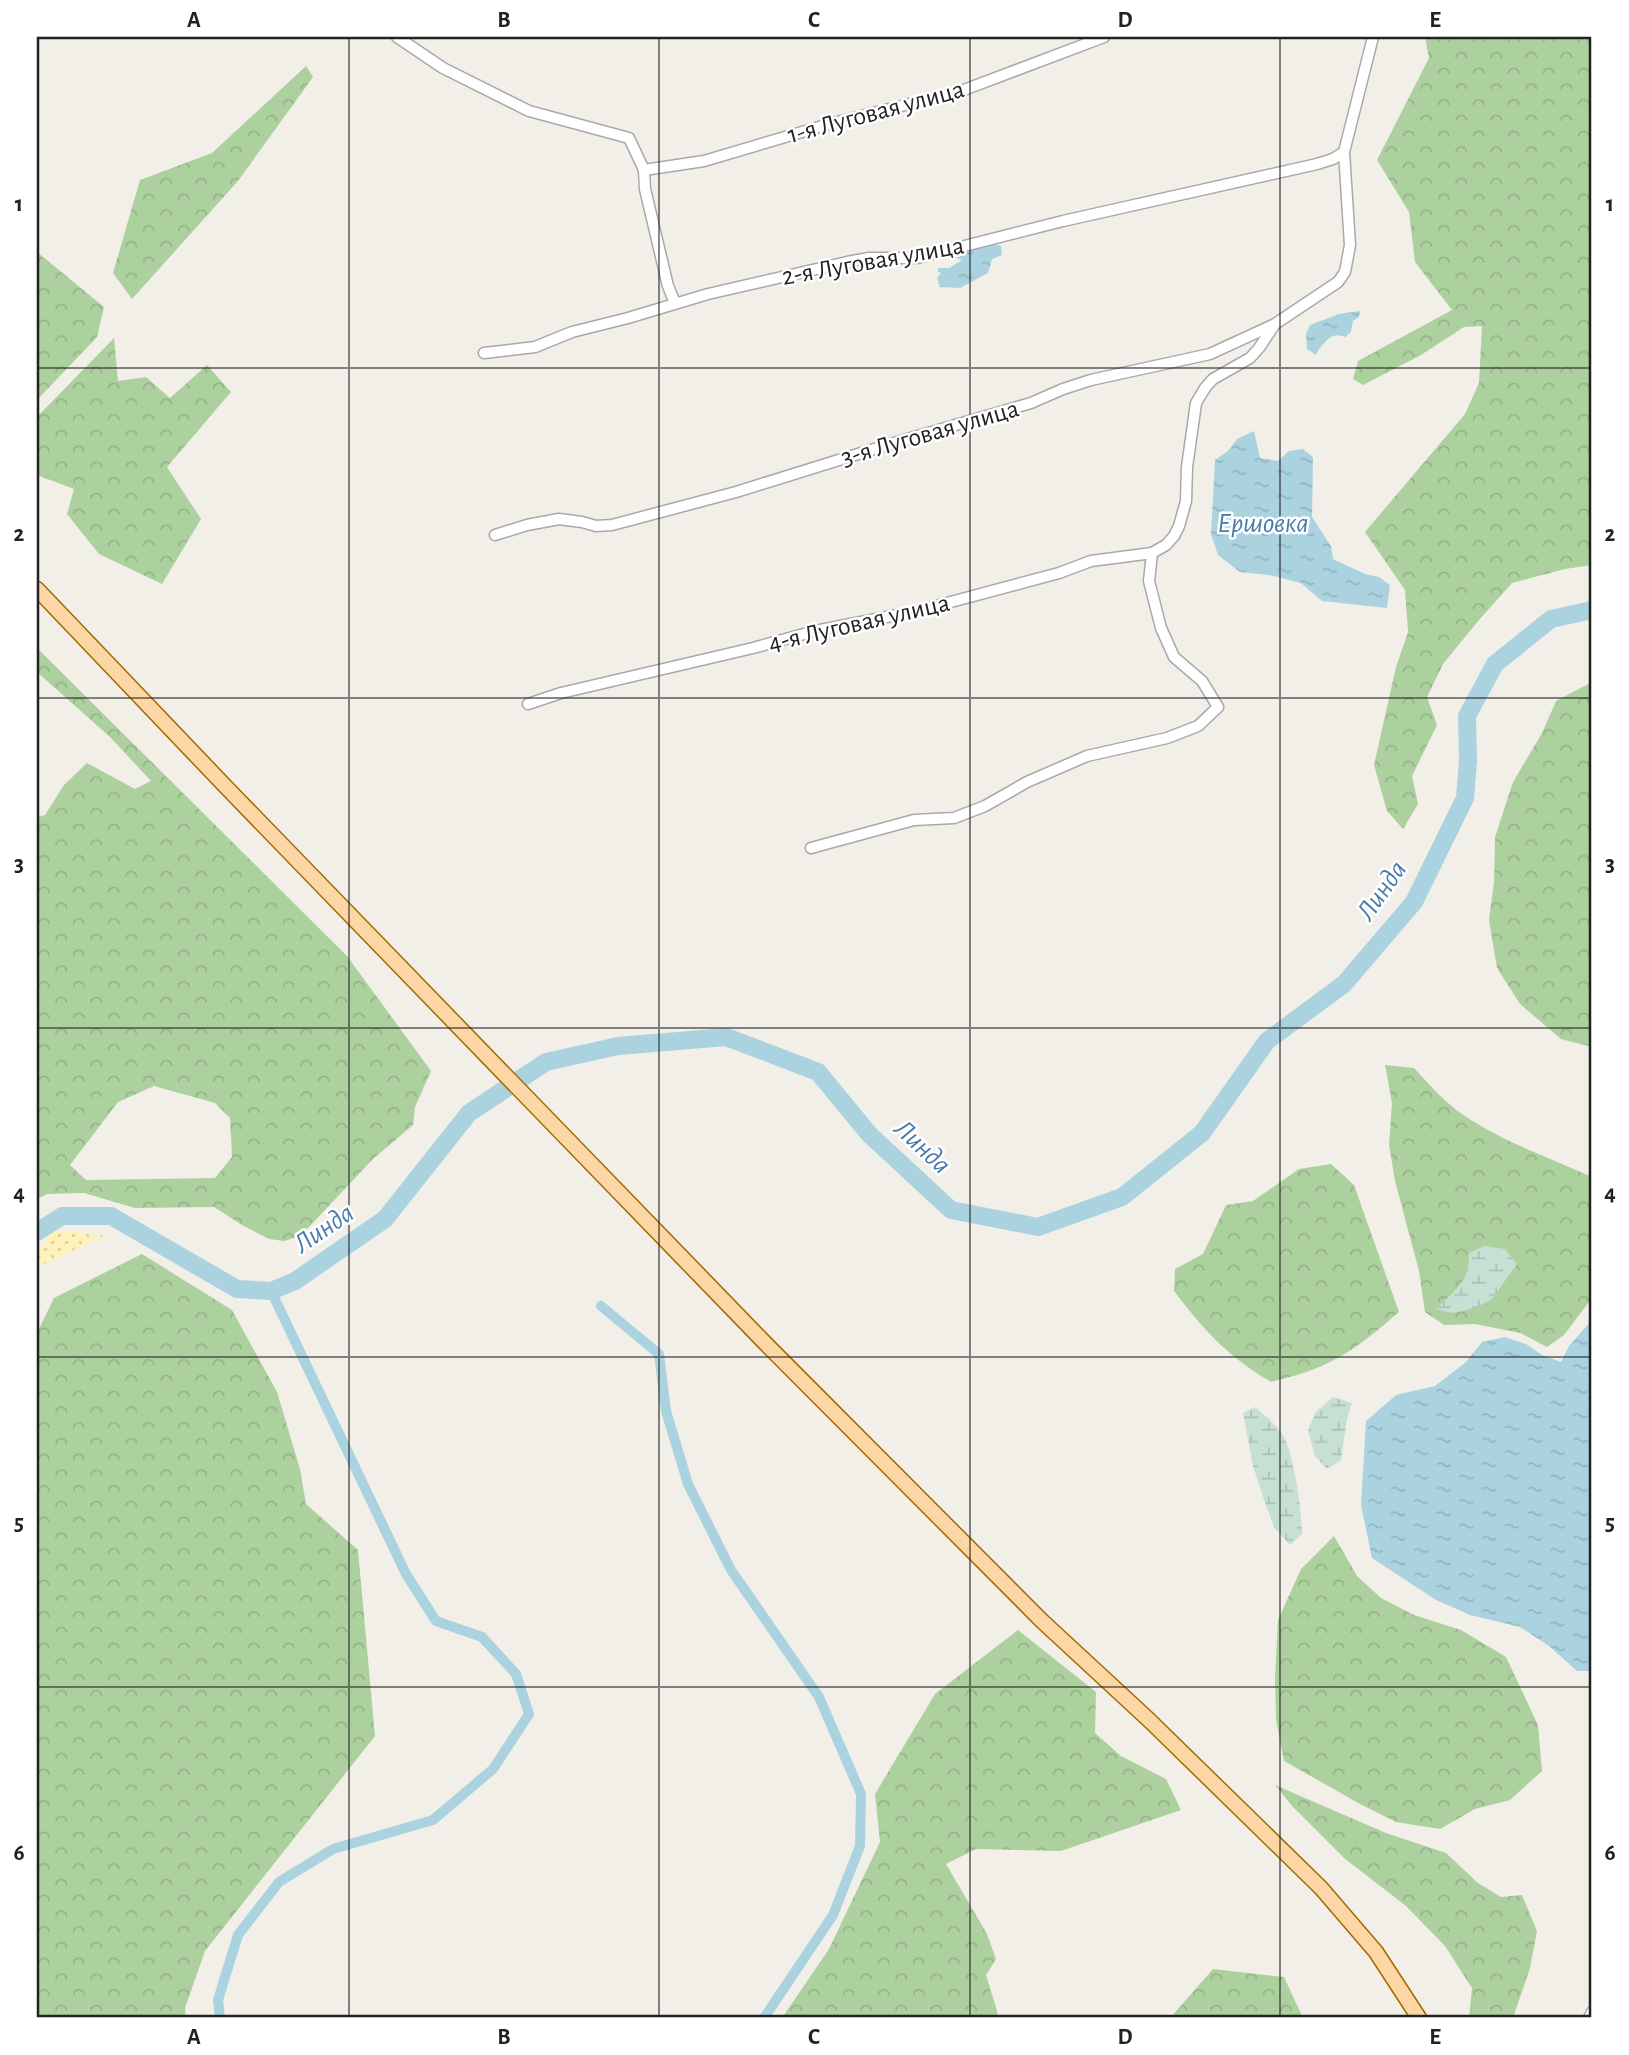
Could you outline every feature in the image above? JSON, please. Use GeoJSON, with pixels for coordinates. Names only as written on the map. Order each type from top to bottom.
{"type":"FeatureCollection","features":[{"type":"Feature","properties":{"kind":"main road"},"geometry":{"type":"LineString","coordinates":[[37,589],[766,1345],[989,1569],[1314,1881],[1376,1952],[1419,2018]]}},
{"type":"Feature","properties":{"kind":"street"},"geometry":{"type":"LineString","coordinates":[[397,37],[443,68],[529,111],[629,138],[644,170],[645,189],[668,285],[675,303]]}},
{"type":"Feature","properties":{"kind":"street","name":"1-я Луговая улица"},"geometry":{"type":"LineString","coordinates":[[644,170],[704,160],[829,124],[961,91],[1104,37]]}},
{"type":"Feature","properties":{"kind":"street"},"geometry":{"type":"LineString","coordinates":[[1344,152],[1373,37]]}},
{"type":"Feature","properties":{"kind":"street","name":"3-я Луговая улица"},"geometry":{"type":"LineString","coordinates":[[495,535],[559,519],[596,526],[612,525],[736,492],[887,444],[1031,403],[1091,380],[1210,354],[1275,324],[1338,282],[1345,272],[1350,245],[1344,152]]}},
{"type":"Feature","properties":{"kind":"street","name":"2-я Луговая улица"},"geometry":{"type":"LineString","coordinates":[[484,353],[535,347],[572,332],[708,294],[869,258],[917,258],[1063,220],[1317,164],[1344,152]]}},
{"type":"Feature","properties":{"kind":"street"},"geometry":{"type":"LineString","coordinates":[[811,848],[914,820],[954,818],[985,806],[1027,782],[1087,756],[1167,738],[1198,726],[1218,707],[1202,681],[1174,657],[1161,628],[1149,581],[1152,553],[1166,545],[1179,526],[1186,501],[1187,467],[1196,403],[1213,379],[1250,358],[1275,324]]}},
{"type":"Feature","properties":{"kind":"street","name":"4-я Луговая улица"},"geometry":{"type":"LineString","coordinates":[[528,704],[561,693],[815,631],[917,611],[1059,573],[1091,561],[1152,553]]}},
{"type":"Feature","properties":{"kind":"street"},"geometry":{"type":"LineString","coordinates":[[1589,2018],[1592,2012]]}},
{"type":"Feature","properties":{"kind":"green space"},"geometry":{"type":"Polygon","coordinates":[[[1425,37],[1592,37],[1592,565],[1512,583],[1443,664],[1427,697],[1437,725],[1412,776],[1418,804],[1403,829],[1387,811],[1374,765],[1396,667],[1408,632],[1405,590],[1365,532],[1465,414],[1479,383],[1482,326],[1464,327],[1421,355],[1363,385],[1353,379],[1358,361],[1452,310],[1415,262],[1409,212],[1377,160],[1429,58],[1425,37]]]}},
{"type":"Feature","properties":{"kind":"green space"},"geometry":{"type":"Polygon","coordinates":[[[306,66],[313,77],[238,181],[132,299],[113,273],[140,180],[212,153],[306,66]]]}},
{"type":"Feature","properties":{"kind":"green space"},"geometry":{"type":"Polygon","coordinates":[[[37,252],[104,307],[97,337],[37,400],[37,252]]]}},
{"type":"Feature","properties":{"kind":"green space"},"geometry":{"type":"Polygon","coordinates":[[[114,338],[118,381],[146,377],[170,398],[207,365],[231,392],[167,467],[201,519],[162,584],[99,554],[67,514],[74,489],[37,475],[37,417],[114,338]]]}},
{"type":"Feature","properties":{"kind":"green space"},"geometry":{"type":"Polygon","coordinates":[[[37,648],[347,956],[431,1071],[415,1107],[413,1125],[373,1159],[307,1229],[294,1238],[284,1241],[269,1239],[214,1207],[135,1208],[84,1193],[47,1194],[37,1199],[37,817],[45,815],[64,785],[87,763],[135,789],[151,781],[110,737],[37,672],[37,648]],[[154,1086],[118,1102],[70,1165],[86,1180],[215,1178],[232,1157],[230,1118],[215,1103],[154,1086]]]}},
{"type":"Feature","properties":{"kind":"green space"},"geometry":{"type":"Polygon","coordinates":[[[1592,682],[1592,1047],[1561,1039],[1520,1004],[1497,968],[1489,920],[1494,882],[1495,837],[1513,782],[1542,733],[1556,701],[1592,682]]]}},
{"type":"Feature","properties":{"kind":"green space"},"geometry":{"type":"Polygon","coordinates":[[[1385,1065],[1414,1068],[1451,1106],[1480,1126],[1592,1177],[1592,1298],[1564,1335],[1547,1347],[1520,1333],[1475,1324],[1444,1325],[1425,1312],[1419,1271],[1395,1181],[1389,1145],[1392,1103],[1385,1065]]]}},
{"type":"Feature","properties":{"kind":"green space"},"geometry":{"type":"Polygon","coordinates":[[[1331,1164],[1354,1185],[1399,1312],[1338,1358],[1307,1372],[1271,1382],[1242,1363],[1195,1318],[1174,1291],[1175,1269],[1203,1254],[1226,1205],[1253,1201],[1299,1169],[1331,1164]]]}},
{"type":"Feature","properties":{"kind":"green space"},"geometry":{"type":"Polygon","coordinates":[[[1485,1246],[1505,1249],[1517,1264],[1492,1299],[1475,1308],[1452,1313],[1436,1309],[1464,1278],[1469,1253],[1485,1246]]]}},
{"type":"Feature","properties":{"kind":"green space"},"geometry":{"type":"Polygon","coordinates":[[[142,1254],[232,1310],[277,1392],[300,1469],[306,1504],[358,1550],[375,1736],[205,1951],[185,2008],[186,2018],[37,2018],[37,1333],[54,1298],[142,1254]]]}},
{"type":"Feature","properties":{"kind":"green space"},"geometry":{"type":"Polygon","coordinates":[[[1333,1397],[1352,1403],[1341,1460],[1327,1469],[1315,1456],[1308,1431],[1315,1413],[1333,1397]]]}},
{"type":"Feature","properties":{"kind":"green space"},"geometry":{"type":"Polygon","coordinates":[[[1255,1407],[1283,1435],[1291,1456],[1302,1534],[1290,1545],[1274,1527],[1253,1466],[1243,1413],[1255,1407]]]}},
{"type":"Feature","properties":{"kind":"green space"},"geometry":{"type":"Polygon","coordinates":[[[1334,1536],[1357,1576],[1381,1598],[1414,1615],[1461,1630],[1506,1657],[1538,1725],[1542,1771],[1510,1800],[1475,1809],[1440,1829],[1396,1822],[1284,1761],[1276,1720],[1278,1620],[1301,1569],[1334,1536]]]}},
{"type":"Feature","properties":{"kind":"green space"},"geometry":{"type":"Polygon","coordinates":[[[1018,1630],[1096,1692],[1095,1733],[1121,1756],[1166,1779],[1181,1810],[1061,1851],[976,1849],[946,1864],[987,1934],[996,1959],[986,1975],[998,2014],[993,2018],[782,2018],[829,1949],[880,1842],[875,1794],[935,1694],[1018,1630]]]}},
{"type":"Feature","properties":{"kind":"green space"},"geometry":{"type":"Polygon","coordinates":[[[1275,1785],[1386,1833],[1446,1853],[1478,1883],[1501,1897],[1522,1895],[1537,1931],[1530,1968],[1513,2018],[1469,2018],[1472,1988],[1445,1946],[1406,1906],[1344,1858],[1275,1785]]]}},
{"type":"Feature","properties":{"kind":"green space"},"geometry":{"type":"Polygon","coordinates":[[[1213,1969],[1284,1977],[1303,2018],[1170,2018],[1213,1969]]]}},
{"type":"Feature","properties":{"kind":"sand"},"geometry":{"type":"Polygon","coordinates":[[[53,1232],[78,1232],[115,1238],[100,1238],[37,1267],[37,1252],[46,1243],[47,1236],[53,1232]]]}},
{"type":"Feature","properties":{"kind":"water"},"geometry":{"type":"Polygon","coordinates":[[[991,243],[1001,246],[1002,255],[992,259],[988,273],[960,288],[940,287],[937,278],[941,273],[937,271],[939,268],[949,268],[962,260],[954,257],[991,243]]]}},
{"type":"Feature","properties":{"kind":"water"},"geometry":{"type":"Polygon","coordinates":[[[1360,311],[1359,317],[1353,321],[1351,332],[1345,337],[1332,337],[1316,355],[1307,349],[1306,334],[1310,325],[1339,314],[1360,311]]]}},
{"type":"Feature","properties":{"kind":"water","name":"Ершовка"},"geometry":{"type":"Polygon","coordinates":[[[1254,431],[1260,458],[1278,461],[1289,451],[1303,449],[1313,457],[1312,517],[1331,546],[1333,559],[1365,574],[1379,577],[1390,585],[1387,608],[1322,601],[1301,583],[1269,575],[1240,572],[1218,555],[1211,534],[1215,460],[1228,451],[1237,439],[1254,431]]]}},
{"type":"Feature","properties":{"kind":"water"},"geometry":{"type":"Polygon","coordinates":[[[1592,1320],[1592,1671],[1577,1671],[1549,1646],[1520,1627],[1470,1615],[1436,1600],[1372,1558],[1361,1505],[1366,1421],[1396,1395],[1435,1386],[1466,1362],[1482,1342],[1505,1337],[1526,1344],[1542,1355],[1561,1362],[1569,1346],[1592,1320]]]}},
{"type":"Feature","properties":{"kind":"waterway","name":"Линда"},"geometry":{"type":"LineString","coordinates":[[37,1232],[62,1216],[111,1216],[237,1289],[271,1291],[295,1281],[385,1219],[469,1113],[546,1062],[618,1046],[726,1037],[818,1072],[869,1134],[951,1210],[1038,1227],[1122,1197],[1202,1133],[1267,1041],[1344,984],[1414,902],[1465,798],[1467,716],[1495,664],[1551,619],[1592,610]]}},
{"type":"Feature","properties":{"kind":"waterway"},"geometry":{"type":"LineString","coordinates":[[220,2018],[218,2000],[238,1935],[279,1882],[333,1849],[433,1820],[493,1769],[529,1714],[516,1674],[482,1637],[436,1621],[406,1574],[271,1291]]}},
{"type":"Feature","properties":{"kind":"waterway"},"geometry":{"type":"LineString","coordinates":[[601,1306],[659,1354],[666,1411],[688,1484],[731,1570],[819,1697],[861,1794],[860,1846],[833,1915],[764,2018]]}}]}
